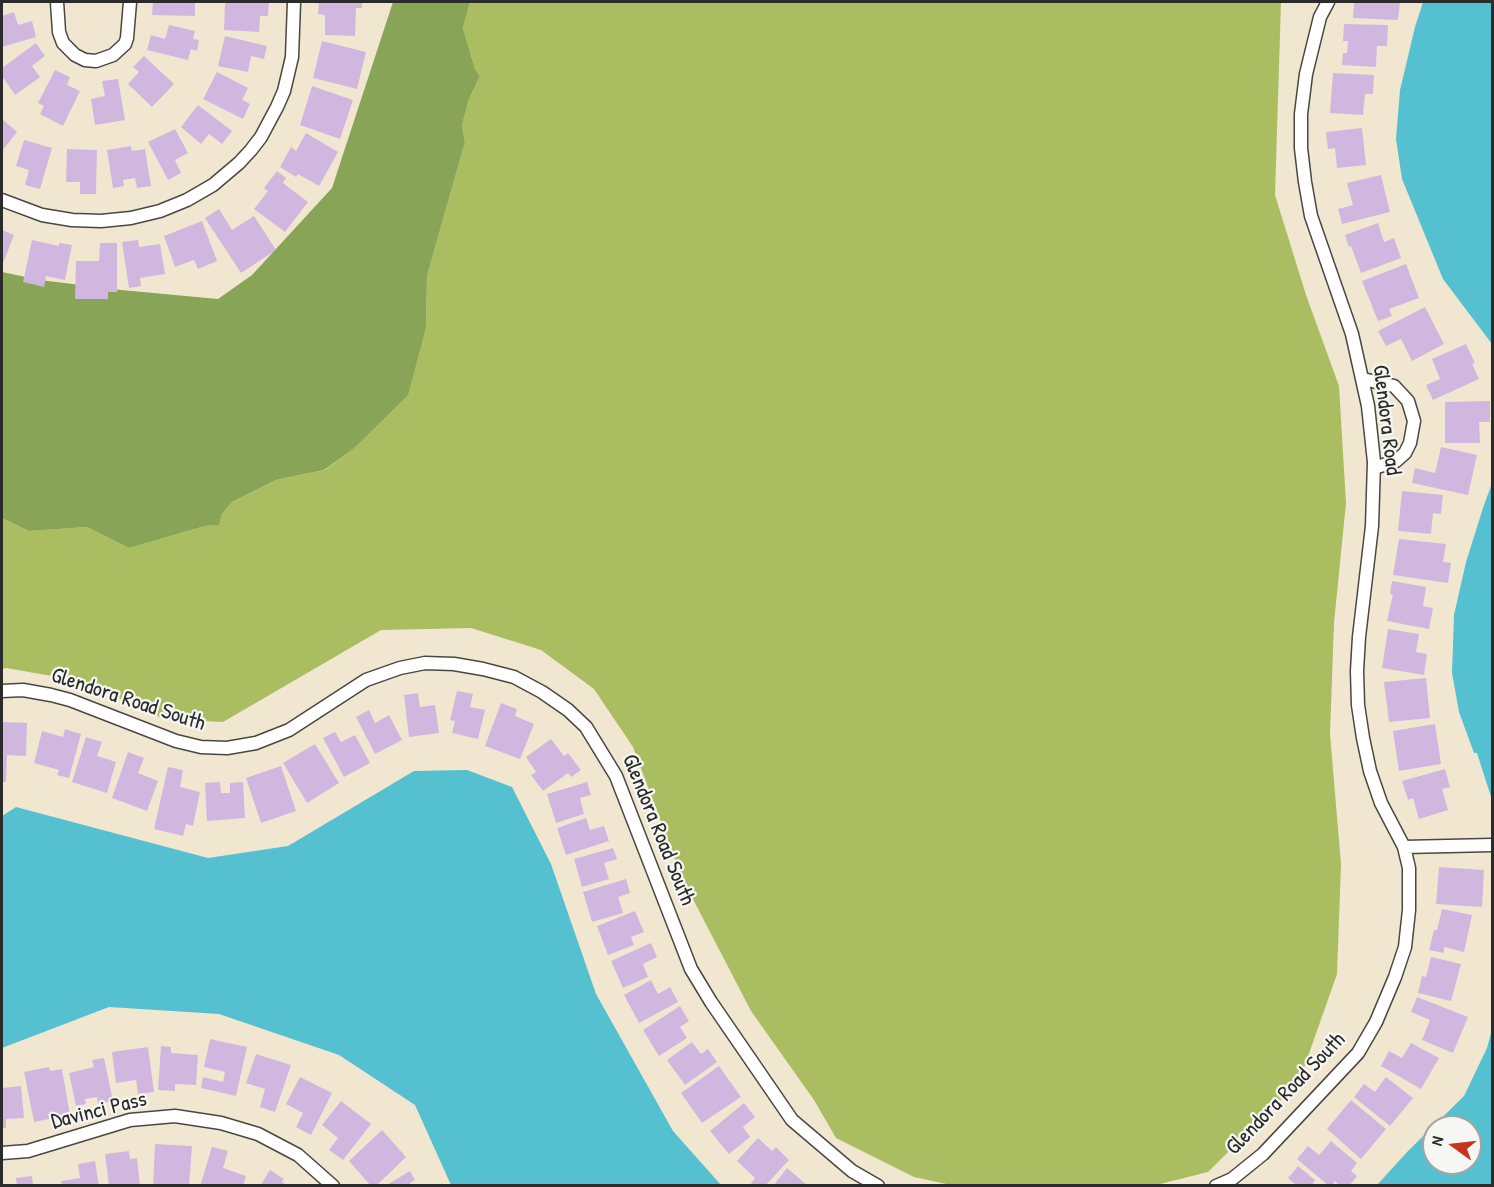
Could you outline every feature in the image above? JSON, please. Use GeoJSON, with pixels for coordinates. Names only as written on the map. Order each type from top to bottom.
{"type":"FeatureCollection","features":[{"type":"Feature","properties":{"kind":"street"},"geometry":{"type":"LineString","coordinates":[[57,2],[58,32],[63,43],[75,55],[85,60],[96,61],[112,56],[125,44],[129,2]]}},
{"type":"Feature","properties":{"kind":"street"},"geometry":{"type":"LineString","coordinates":[[2,200],[42,215],[72,220],[101,221],[131,218],[160,211],[187,200],[213,185],[251,150],[277,106],[292,57],[294,2]]}},
{"type":"Feature","properties":{"kind":"street","name":"Glendora Road"},"geometry":{"type":"LineString","coordinates":[[1328,2],[1320,17],[1306,74],[1301,114],[1301,148],[1311,216],[1352,334],[1368,406],[1374,468],[1372,526],[1357,671],[1358,705],[1370,771],[1381,803],[1404,847]]}},
{"type":"Feature","properties":{"kind":"street"},"geometry":{"type":"LineString","coordinates":[[1362,379],[1394,386],[1408,401],[1414,421],[1410,443],[1405,453],[1396,461],[1374,468]]}},
{"type":"Feature","properties":{"kind":"street","name":"Glendora Road South"},"geometry":{"type":"LineString","coordinates":[[2,691],[23,690],[51,695],[70,700],[176,741],[201,747],[227,748],[256,743],[289,730],[366,680],[400,668],[425,663],[454,664],[483,669],[514,677],[542,692],[568,710],[586,727],[616,776],[691,969],[711,1002],[792,1120],[852,1171],[878,1185]]}},
{"type":"Feature","properties":{"kind":"street"},"geometry":{"type":"LineString","coordinates":[[1404,847],[1488,845]]}},
{"type":"Feature","properties":{"kind":"street","name":"Glendora Road South"},"geometry":{"type":"LineString","coordinates":[[1216,1185],[1232,1179],[1263,1155],[1358,1053],[1376,1022],[1405,947],[1409,910],[1409,868],[1404,847]]}},
{"type":"Feature","properties":{"kind":"street","name":"Davinci Pass"},"geometry":{"type":"LineString","coordinates":[[2,1153],[28,1150],[130,1120],[175,1116],[221,1123],[258,1134],[298,1155],[333,1185]]}},
{"type":"Feature","properties":{"kind":"green space"},"geometry":{"type":"Polygon","coordinates":[[[393,2],[470,2],[463,28],[475,69],[480,76],[469,99],[462,125],[465,142],[427,276],[426,327],[408,395],[352,450],[324,470],[276,480],[232,502],[222,514],[219,525],[205,526],[129,548],[87,527],[29,531],[2,518],[2,272],[40,280],[218,299],[252,275],[332,188],[393,2]]]}},
{"type":"Feature","properties":{"kind":"green space"},"geometry":{"type":"Polygon","coordinates":[[[470,2],[1281,2],[1275,195],[1306,295],[1339,386],[1346,503],[1334,623],[1330,734],[1341,864],[1337,974],[1299,1082],[1208,1172],[1152,1186],[951,1185],[914,1177],[836,1138],[814,1100],[751,1011],[682,878],[633,747],[594,689],[541,650],[471,628],[381,630],[223,722],[164,719],[81,681],[2,669],[2,518],[29,531],[87,527],[129,548],[205,526],[219,525],[222,514],[232,502],[276,480],[325,470],[352,450],[426,327],[427,276],[465,142],[462,125],[469,99],[480,76],[475,69],[463,28],[470,2]]]}},
{"type":"Feature","properties":{"kind":"water"},"geometry":{"type":"Polygon","coordinates":[[[1423,2],[1492,2],[1492,344],[1443,279],[1402,179],[1396,139],[1400,90],[1423,2]]]}},
{"type":"Feature","properties":{"kind":"water"},"geometry":{"type":"Polygon","coordinates":[[[1492,483],[1492,800],[1477,753],[1474,753],[1459,712],[1452,673],[1454,615],[1466,562],[1492,483]]]}},
{"type":"Feature","properties":{"kind":"water"},"geometry":{"type":"Polygon","coordinates":[[[467,770],[512,787],[551,864],[596,994],[673,1131],[721,1185],[451,1185],[415,1105],[339,1055],[219,1014],[109,1007],[2,1048],[2,816],[16,807],[208,858],[288,846],[414,771],[467,770]]]}},
{"type":"Feature","properties":{"kind":"water"},"geometry":{"type":"Polygon","coordinates":[[[1492,1029],[1492,1185],[1377,1185],[1422,1137],[1422,1175],[1482,1175],[1482,1115],[1445,1115],[1464,1096],[1487,1048],[1492,1029]]]}},
{"type":"Feature","properties":{"kind":"building"},"geometry":{"type":"Polygon","coordinates":[[[153,2],[195,2],[195,16],[152,15],[153,2]]]}},
{"type":"Feature","properties":{"kind":"building"},"geometry":{"type":"Polygon","coordinates":[[[225,2],[269,2],[268,16],[260,16],[259,32],[224,30],[225,2]]]}},
{"type":"Feature","properties":{"kind":"building"},"geometry":{"type":"Polygon","coordinates":[[[319,2],[362,2],[362,8],[356,8],[355,36],[325,35],[325,15],[318,14],[319,2]]]}},
{"type":"Feature","properties":{"kind":"building"},"geometry":{"type":"Polygon","coordinates":[[[1354,2],[1400,2],[1398,20],[1353,18],[1354,2]]]}},
{"type":"Feature","properties":{"kind":"building"},"geometry":{"type":"Polygon","coordinates":[[[14,12],[18,25],[32,21],[36,37],[2,47],[2,16],[14,12]]]}},
{"type":"Feature","properties":{"kind":"building"},"geometry":{"type":"Polygon","coordinates":[[[1344,24],[1388,25],[1387,46],[1377,46],[1376,67],[1342,65],[1343,53],[1347,53],[1348,41],[1343,41],[1344,24]]]}},
{"type":"Feature","properties":{"kind":"building"},"geometry":{"type":"Polygon","coordinates":[[[169,25],[195,31],[193,39],[199,40],[197,51],[191,49],[188,60],[147,50],[151,35],[165,39],[169,25]]]}},
{"type":"Feature","properties":{"kind":"building"},"geometry":{"type":"Polygon","coordinates":[[[225,36],[267,46],[264,59],[251,56],[248,72],[218,66],[225,36]]]}},
{"type":"Feature","properties":{"kind":"building"},"geometry":{"type":"Polygon","coordinates":[[[322,41],[366,52],[357,89],[313,78],[322,41]]]}},
{"type":"Feature","properties":{"kind":"building"},"geometry":{"type":"Polygon","coordinates":[[[36,43],[45,56],[32,66],[40,77],[15,95],[2,76],[2,68],[36,43]]]}},
{"type":"Feature","properties":{"kind":"building"},"geometry":{"type":"Polygon","coordinates":[[[144,56],[174,84],[152,107],[128,84],[139,72],[133,67],[144,56]]]}},
{"type":"Feature","properties":{"kind":"building"},"geometry":{"type":"Polygon","coordinates":[[[55,70],[70,77],[67,85],[80,91],[63,126],[40,114],[44,106],[38,103],[55,70]]]}},
{"type":"Feature","properties":{"kind":"building"},"geometry":{"type":"Polygon","coordinates":[[[217,72],[248,88],[242,100],[250,104],[243,119],[203,99],[217,72]]]}},
{"type":"Feature","properties":{"kind":"building"},"geometry":{"type":"Polygon","coordinates":[[[1333,73],[1374,75],[1373,94],[1365,94],[1363,115],[1330,113],[1333,73]]]}},
{"type":"Feature","properties":{"kind":"building"},"geometry":{"type":"Polygon","coordinates":[[[118,79],[125,120],[95,125],[91,99],[105,96],[102,81],[118,79]]]}},
{"type":"Feature","properties":{"kind":"building"},"geometry":{"type":"Polygon","coordinates":[[[312,86],[353,100],[340,139],[300,125],[312,86]]]}},
{"type":"Feature","properties":{"kind":"building"},"geometry":{"type":"Polygon","coordinates":[[[198,105],[232,131],[222,144],[209,134],[201,144],[181,127],[198,105]]]}},
{"type":"Feature","properties":{"kind":"building"},"geometry":{"type":"Polygon","coordinates":[[[2,119],[17,132],[2,151],[2,119]]]}},
{"type":"Feature","properties":{"kind":"building"},"geometry":{"type":"Polygon","coordinates":[[[1362,128],[1366,165],[1337,168],[1335,148],[1328,149],[1326,132],[1362,128]]]}},
{"type":"Feature","properties":{"kind":"building"},"geometry":{"type":"Polygon","coordinates":[[[175,129],[188,153],[175,160],[181,173],[168,180],[148,142],[175,129]]]}},
{"type":"Feature","properties":{"kind":"building"},"geometry":{"type":"Polygon","coordinates":[[[306,133],[338,152],[319,186],[298,174],[296,177],[280,167],[291,147],[296,151],[306,133]]]}},
{"type":"Feature","properties":{"kind":"building"},"geometry":{"type":"Polygon","coordinates":[[[24,140],[52,148],[40,189],[25,185],[29,170],[16,166],[24,140]]]}},
{"type":"Feature","properties":{"kind":"building"},"geometry":{"type":"Polygon","coordinates":[[[131,146],[132,151],[145,149],[151,186],[137,188],[135,178],[123,180],[124,186],[113,188],[107,150],[131,146]]]}},
{"type":"Feature","properties":{"kind":"building"},"geometry":{"type":"Polygon","coordinates":[[[67,149],[97,150],[96,194],[80,194],[80,182],[66,182],[67,149]]]}},
{"type":"Feature","properties":{"kind":"building"},"geometry":{"type":"Polygon","coordinates":[[[277,171],[286,178],[283,183],[308,202],[285,232],[254,209],[268,191],[264,188],[277,171]]]}},
{"type":"Feature","properties":{"kind":"building"},"geometry":{"type":"Polygon","coordinates":[[[1381,175],[1390,212],[1342,224],[1338,209],[1353,205],[1347,183],[1381,175]]]}},
{"type":"Feature","properties":{"kind":"building"},"geometry":{"type":"Polygon","coordinates":[[[219,209],[232,230],[254,216],[276,250],[241,273],[205,218],[219,209]]]}},
{"type":"Feature","properties":{"kind":"building"},"geometry":{"type":"Polygon","coordinates":[[[202,221],[217,261],[198,269],[194,260],[175,267],[164,236],[202,221]]]}},
{"type":"Feature","properties":{"kind":"building"},"geometry":{"type":"Polygon","coordinates":[[[1378,223],[1384,242],[1394,238],[1401,258],[1361,273],[1345,235],[1378,223]]]}},
{"type":"Feature","properties":{"kind":"building"},"geometry":{"type":"Polygon","coordinates":[[[2,230],[14,235],[2,266],[2,230]]]}},
{"type":"Feature","properties":{"kind":"building"},"geometry":{"type":"Polygon","coordinates":[[[32,240],[59,246],[59,243],[72,245],[65,280],[46,276],[44,287],[23,282],[32,240]]]}},
{"type":"Feature","properties":{"kind":"building"},"geometry":{"type":"Polygon","coordinates":[[[138,240],[139,247],[160,244],[165,274],[140,278],[141,286],[129,288],[122,242],[138,240]]]}},
{"type":"Feature","properties":{"kind":"building"},"geometry":{"type":"Polygon","coordinates":[[[100,243],[117,243],[117,292],[108,292],[108,299],[75,299],[76,261],[99,261],[100,243]]]}},
{"type":"Feature","properties":{"kind":"building"},"geometry":{"type":"Polygon","coordinates":[[[1406,264],[1419,298],[1389,309],[1392,316],[1378,321],[1362,281],[1406,264]]]}},
{"type":"Feature","properties":{"kind":"building"},"geometry":{"type":"Polygon","coordinates":[[[1425,307],[1444,344],[1412,361],[1401,339],[1386,346],[1378,331],[1425,307]]]}},
{"type":"Feature","properties":{"kind":"building"},"geometry":{"type":"Polygon","coordinates":[[[1466,344],[1475,363],[1472,364],[1479,379],[1433,400],[1426,385],[1440,379],[1432,359],[1466,344]]]}},
{"type":"Feature","properties":{"kind":"building"},"geometry":{"type":"Polygon","coordinates":[[[1490,401],[1490,422],[1479,422],[1480,443],[1445,443],[1445,402],[1490,401]]]}},
{"type":"Feature","properties":{"kind":"building"},"geometry":{"type":"Polygon","coordinates":[[[1441,447],[1477,455],[1468,495],[1412,483],[1415,468],[1435,473],[1441,447]]]}},
{"type":"Feature","properties":{"kind":"building"},"geometry":{"type":"Polygon","coordinates":[[[1402,491],[1443,495],[1441,514],[1433,513],[1431,534],[1398,531],[1402,491]]]}},
{"type":"Feature","properties":{"kind":"building"},"geometry":{"type":"Polygon","coordinates":[[[1399,539],[1446,544],[1443,562],[1451,563],[1448,583],[1393,575],[1399,539]]]}},
{"type":"Feature","properties":{"kind":"building"},"geometry":{"type":"Polygon","coordinates":[[[1392,581],[1426,587],[1423,606],[1433,608],[1429,629],[1387,621],[1393,594],[1390,594],[1392,581]]]}},
{"type":"Feature","properties":{"kind":"building"},"geometry":{"type":"Polygon","coordinates":[[[1388,629],[1419,634],[1416,652],[1427,654],[1424,675],[1382,668],[1388,629]]]}},
{"type":"Feature","properties":{"kind":"building"},"geometry":{"type":"Polygon","coordinates":[[[1426,678],[1430,718],[1389,722],[1384,682],[1426,678]]]}},
{"type":"Feature","properties":{"kind":"building"},"geometry":{"type":"Polygon","coordinates":[[[457,691],[473,694],[470,707],[485,710],[478,739],[452,733],[455,721],[450,720],[457,691]]]}},
{"type":"Feature","properties":{"kind":"building"},"geometry":{"type":"Polygon","coordinates":[[[418,693],[420,707],[435,705],[439,733],[409,737],[404,695],[418,693]]]}},
{"type":"Feature","properties":{"kind":"building"},"geometry":{"type":"Polygon","coordinates":[[[501,703],[517,709],[515,716],[534,724],[520,759],[485,746],[501,703]]]}},
{"type":"Feature","properties":{"kind":"building"},"geometry":{"type":"Polygon","coordinates":[[[369,710],[375,723],[389,715],[402,740],[375,754],[356,717],[369,710]]]}},
{"type":"Feature","properties":{"kind":"building"},"geometry":{"type":"Polygon","coordinates":[[[2,722],[27,723],[26,756],[7,755],[6,782],[2,782],[2,722]]]}},
{"type":"Feature","properties":{"kind":"building"},"geometry":{"type":"Polygon","coordinates":[[[1435,724],[1441,764],[1399,771],[1393,731],[1435,724]]]}},
{"type":"Feature","properties":{"kind":"building"},"geometry":{"type":"Polygon","coordinates":[[[65,729],[81,734],[69,778],[57,775],[59,770],[34,763],[42,731],[63,737],[65,729]]]}},
{"type":"Feature","properties":{"kind":"building"},"geometry":{"type":"Polygon","coordinates":[[[335,732],[341,742],[355,735],[370,763],[344,777],[323,738],[335,732]]]}},
{"type":"Feature","properties":{"kind":"building"},"geometry":{"type":"Polygon","coordinates":[[[86,737],[102,742],[97,756],[116,762],[107,793],[72,782],[86,737]]]}},
{"type":"Feature","properties":{"kind":"building"},"geometry":{"type":"Polygon","coordinates":[[[551,739],[564,756],[568,753],[581,770],[571,777],[568,773],[543,791],[531,775],[536,772],[526,757],[551,739]]]}},
{"type":"Feature","properties":{"kind":"building"},"geometry":{"type":"Polygon","coordinates":[[[315,744],[339,783],[307,803],[283,763],[315,744]]]}},
{"type":"Feature","properties":{"kind":"building"},"geometry":{"type":"Polygon","coordinates":[[[128,752],[144,758],[138,773],[158,781],[147,811],[112,798],[128,752]]]}},
{"type":"Feature","properties":{"kind":"building"},"geometry":{"type":"Polygon","coordinates":[[[281,766],[296,811],[261,823],[246,778],[281,766]]]}},
{"type":"Feature","properties":{"kind":"building"},"geometry":{"type":"Polygon","coordinates":[[[168,767],[183,770],[180,787],[200,792],[193,826],[186,824],[183,836],[154,829],[168,767]]]}},
{"type":"Feature","properties":{"kind":"building"},"geometry":{"type":"Polygon","coordinates":[[[1445,769],[1450,787],[1442,789],[1448,810],[1419,819],[1413,798],[1408,800],[1402,781],[1445,769]]]}},
{"type":"Feature","properties":{"kind":"building"},"geometry":{"type":"Polygon","coordinates":[[[220,782],[221,793],[230,793],[230,783],[243,782],[245,818],[207,821],[205,783],[220,782]]]}},
{"type":"Feature","properties":{"kind":"building"},"geometry":{"type":"Polygon","coordinates":[[[587,782],[591,795],[580,798],[584,814],[556,823],[547,794],[587,782]]]}},
{"type":"Feature","properties":{"kind":"building"},"geometry":{"type":"Polygon","coordinates":[[[586,818],[590,830],[604,826],[609,841],[566,855],[557,828],[586,818]]]}},
{"type":"Feature","properties":{"kind":"building"},"geometry":{"type":"Polygon","coordinates":[[[613,848],[617,859],[604,863],[609,879],[582,887],[574,859],[613,848]]]}},
{"type":"Feature","properties":{"kind":"building"},"geometry":{"type":"Polygon","coordinates":[[[1439,867],[1484,870],[1482,907],[1436,904],[1439,867]]]}},
{"type":"Feature","properties":{"kind":"building"},"geometry":{"type":"Polygon","coordinates":[[[626,879],[630,893],[618,897],[623,913],[592,922],[583,892],[626,879]]]}},
{"type":"Feature","properties":{"kind":"building"},"geometry":{"type":"Polygon","coordinates":[[[1442,909],[1472,915],[1464,952],[1444,947],[1444,953],[1429,950],[1442,909]]]}},
{"type":"Feature","properties":{"kind":"building"},"geometry":{"type":"Polygon","coordinates":[[[635,911],[644,932],[631,937],[634,945],[608,955],[597,926],[635,911]]]}},
{"type":"Feature","properties":{"kind":"building"},"geometry":{"type":"Polygon","coordinates":[[[651,943],[657,957],[643,964],[648,977],[623,988],[611,961],[651,943]]]}},
{"type":"Feature","properties":{"kind":"building"},"geometry":{"type":"Polygon","coordinates":[[[1431,957],[1461,964],[1451,1001],[1418,993],[1422,976],[1426,977],[1431,957]]]}},
{"type":"Feature","properties":{"kind":"building"},"geometry":{"type":"Polygon","coordinates":[[[651,980],[658,994],[670,987],[678,1002],[639,1023],[624,995],[651,980]]]}},
{"type":"Feature","properties":{"kind":"building"},"geometry":{"type":"Polygon","coordinates":[[[1417,997],[1468,1017],[1453,1053],[1422,1040],[1430,1020],[1411,1012],[1417,997]]]}},
{"type":"Feature","properties":{"kind":"building"},"geometry":{"type":"Polygon","coordinates":[[[680,1006],[689,1021],[680,1027],[687,1038],[659,1056],[643,1030],[680,1006]]]}},
{"type":"Feature","properties":{"kind":"building"},"geometry":{"type":"Polygon","coordinates":[[[210,1039],[247,1047],[236,1096],[201,1088],[203,1077],[223,1082],[225,1072],[204,1067],[210,1039]]]}},
{"type":"Feature","properties":{"kind":"building"},"geometry":{"type":"Polygon","coordinates":[[[692,1042],[701,1054],[708,1049],[717,1062],[685,1085],[667,1060],[692,1042]]]}},
{"type":"Feature","properties":{"kind":"building"},"geometry":{"type":"Polygon","coordinates":[[[1411,1043],[1439,1058],[1421,1089],[1381,1066],[1389,1051],[1402,1058],[1411,1043]]]}},
{"type":"Feature","properties":{"kind":"building"},"geometry":{"type":"Polygon","coordinates":[[[161,1046],[171,1047],[171,1053],[198,1055],[196,1085],[175,1084],[175,1091],[158,1090],[161,1046]]]}},
{"type":"Feature","properties":{"kind":"building"},"geometry":{"type":"Polygon","coordinates":[[[148,1047],[154,1092],[138,1094],[136,1080],[116,1083],[112,1052],[148,1047]]]}},
{"type":"Feature","properties":{"kind":"building"},"geometry":{"type":"Polygon","coordinates":[[[256,1054],[291,1065],[275,1112],[260,1107],[265,1089],[246,1083],[256,1054]]]}},
{"type":"Feature","properties":{"kind":"building"},"geometry":{"type":"Polygon","coordinates":[[[104,1058],[113,1101],[98,1104],[97,1097],[85,1099],[86,1104],[76,1106],[69,1073],[94,1067],[92,1060],[104,1058]]]}},
{"type":"Feature","properties":{"kind":"building"},"geometry":{"type":"Polygon","coordinates":[[[719,1066],[741,1097],[702,1123],[681,1093],[719,1066]]]}},
{"type":"Feature","properties":{"kind":"building"},"geometry":{"type":"Polygon","coordinates":[[[49,1067],[50,1071],[62,1069],[70,1115],[34,1122],[24,1072],[49,1067]]]}},
{"type":"Feature","properties":{"kind":"building"},"geometry":{"type":"Polygon","coordinates":[[[300,1077],[332,1093],[311,1135],[296,1127],[303,1113],[286,1104],[300,1077]]]}},
{"type":"Feature","properties":{"kind":"building"},"geometry":{"type":"Polygon","coordinates":[[[1386,1077],[1413,1098],[1390,1126],[1354,1097],[1364,1084],[1375,1092],[1386,1077]]]}},
{"type":"Feature","properties":{"kind":"building"},"geometry":{"type":"Polygon","coordinates":[[[21,1086],[24,1118],[6,1119],[6,1128],[2,1128],[2,1088],[21,1086]]]}},
{"type":"Feature","properties":{"kind":"building"},"geometry":{"type":"Polygon","coordinates":[[[1351,1100],[1386,1129],[1361,1159],[1327,1129],[1351,1100]]]}},
{"type":"Feature","properties":{"kind":"building"},"geometry":{"type":"Polygon","coordinates":[[[341,1101],[371,1124],[343,1160],[329,1150],[338,1138],[322,1125],[341,1101]]]}},
{"type":"Feature","properties":{"kind":"building"},"geometry":{"type":"Polygon","coordinates":[[[744,1103],[755,1117],[743,1127],[750,1137],[729,1154],[710,1131],[744,1103]]]}},
{"type":"Feature","properties":{"kind":"building"},"geometry":{"type":"Polygon","coordinates":[[[382,1130],[406,1157],[376,1186],[371,1186],[349,1161],[382,1130]]]}},
{"type":"Feature","properties":{"kind":"building"},"geometry":{"type":"Polygon","coordinates":[[[758,1138],[772,1151],[776,1147],[789,1160],[765,1186],[753,1186],[751,1183],[755,1178],[737,1161],[758,1138]]]}},
{"type":"Feature","properties":{"kind":"building"},"geometry":{"type":"Polygon","coordinates":[[[1331,1141],[1357,1163],[1351,1171],[1357,1176],[1349,1186],[1340,1186],[1335,1181],[1332,1186],[1329,1186],[1297,1159],[1308,1146],[1319,1155],[1331,1141]]]}},
{"type":"Feature","properties":{"kind":"building"},"geometry":{"type":"Polygon","coordinates":[[[155,1144],[192,1146],[189,1186],[153,1186],[155,1144]]]}},
{"type":"Feature","properties":{"kind":"building"},"geometry":{"type":"Polygon","coordinates":[[[212,1147],[228,1151],[223,1168],[246,1176],[243,1186],[200,1186],[212,1147]]]}},
{"type":"Feature","properties":{"kind":"building"},"geometry":{"type":"Polygon","coordinates":[[[129,1151],[130,1159],[137,1158],[140,1186],[109,1186],[105,1154],[129,1151]]]}},
{"type":"Feature","properties":{"kind":"building"},"geometry":{"type":"Polygon","coordinates":[[[95,1161],[99,1186],[62,1186],[61,1181],[80,1178],[78,1164],[95,1161]]]}},
{"type":"Feature","properties":{"kind":"building"},"geometry":{"type":"Polygon","coordinates":[[[1298,1166],[1315,1180],[1311,1186],[1297,1186],[1288,1178],[1298,1166]]]}},
{"type":"Feature","properties":{"kind":"building"},"geometry":{"type":"Polygon","coordinates":[[[787,1168],[808,1186],[773,1186],[787,1168]]]}},
{"type":"Feature","properties":{"kind":"building"},"geometry":{"type":"Polygon","coordinates":[[[270,1170],[284,1179],[282,1182],[288,1186],[260,1186],[270,1170]]]}},
{"type":"Feature","properties":{"kind":"building"},"geometry":{"type":"Polygon","coordinates":[[[410,1171],[415,1180],[410,1183],[411,1186],[385,1186],[410,1171]]]}},
{"type":"Feature","properties":{"kind":"building"},"geometry":{"type":"Polygon","coordinates":[[[32,1176],[33,1186],[17,1186],[16,1178],[32,1176]]]}}]}
